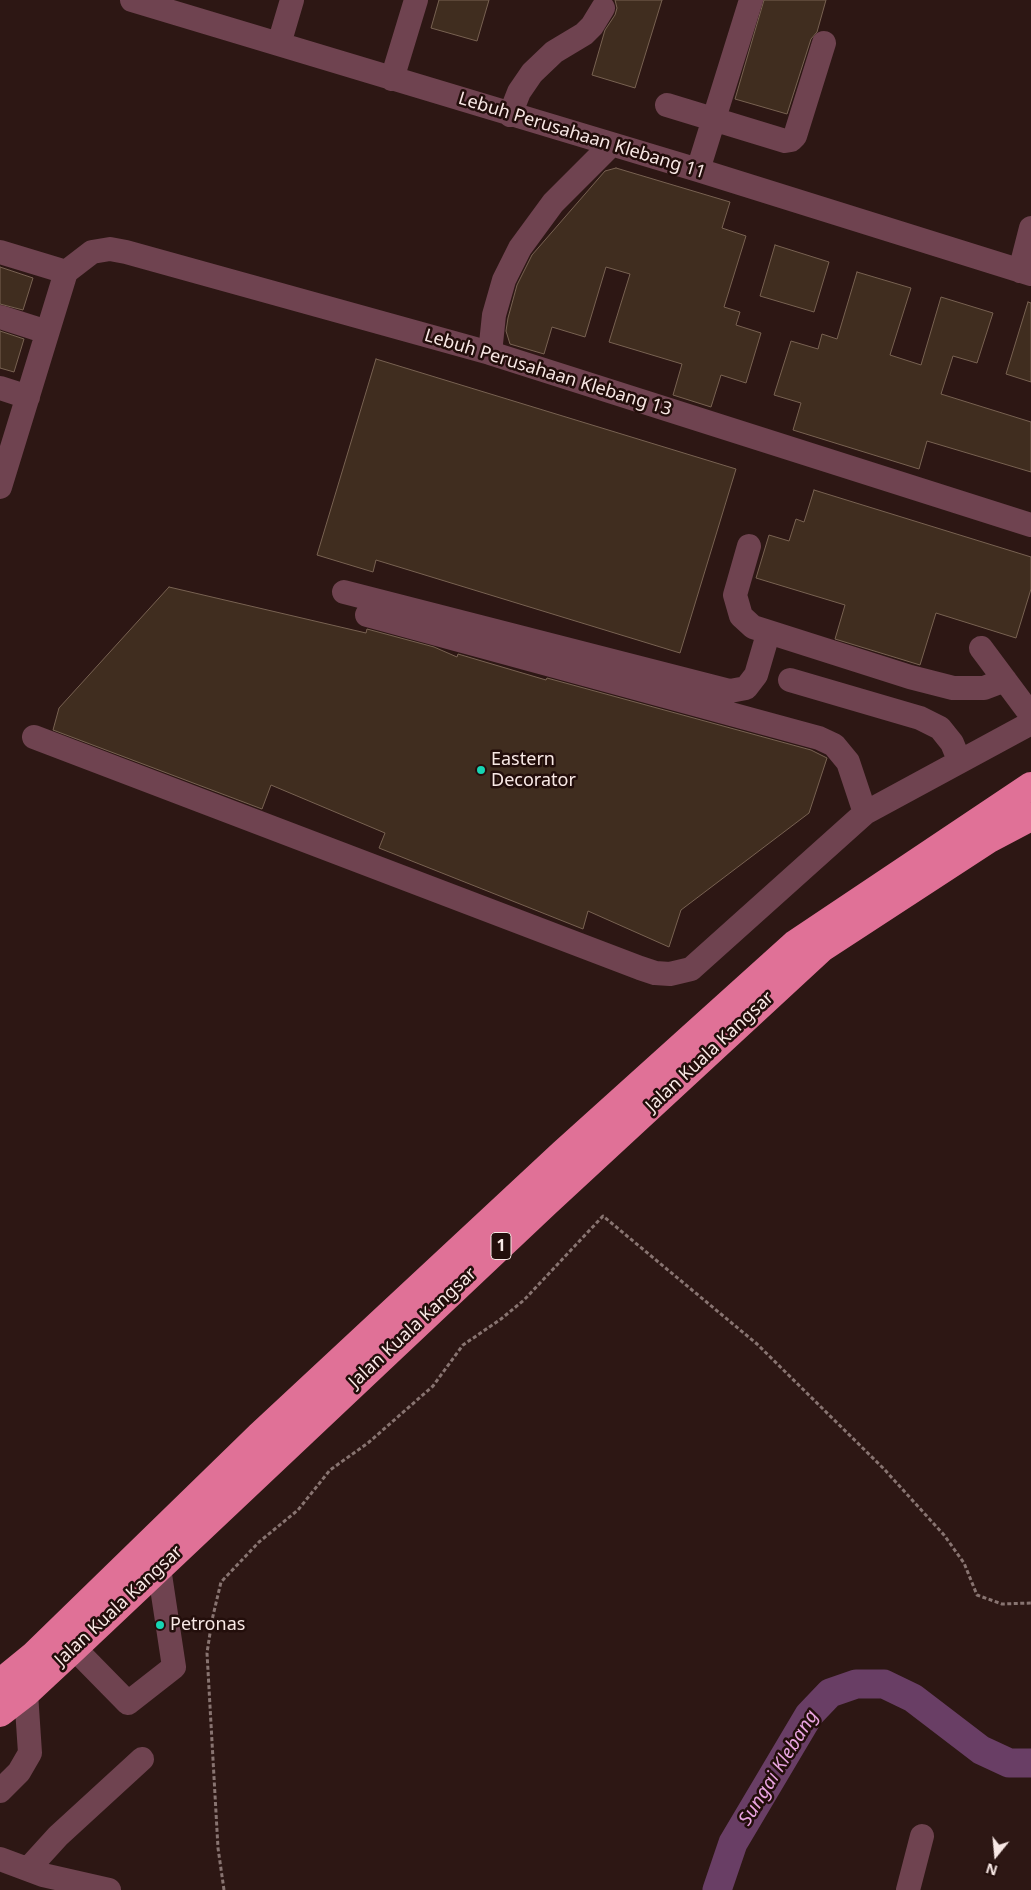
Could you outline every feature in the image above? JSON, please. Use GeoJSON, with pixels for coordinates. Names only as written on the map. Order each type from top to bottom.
{"type":"FeatureCollection","features":[{"type":"Feature","properties":{"kind":"highway","name":"Jalan Kuala Kangsar"},"geometry":{"type":"LineString","coordinates":[[0,1683],[34,1655],[260,1436],[556,1160],[795,944],[1031,786]]}},
{"type":"Feature","properties":{"kind":"highway","name":"Jalan Kuala Kangsar"},"geometry":{"type":"LineString","coordinates":[[0,1712],[26,1693],[539,1210],[822,948],[989,839],[1031,817]]}},
{"type":"Feature","properties":{"kind":"street","name":"Lebuh Perusahaan Klebang 11"},"geometry":{"type":"LineString","coordinates":[[132,0],[610,146],[698,170],[1026,273]]}},
{"type":"Feature","properties":{"kind":"street"},"geometry":{"type":"LineString","coordinates":[[279,44],[292,0]]}},
{"type":"Feature","properties":{"kind":"street"},"geometry":{"type":"LineString","coordinates":[[392,79],[416,0]]}},
{"type":"Feature","properties":{"kind":"street"},"geometry":{"type":"LineString","coordinates":[[698,170],[751,0]]}},
{"type":"Feature","properties":{"kind":"street"},"geometry":{"type":"LineString","coordinates":[[510,115],[519,92],[532,73],[554,52],[584,34],[592,26],[603,8]]}},
{"type":"Feature","properties":{"kind":"street"},"geometry":{"type":"LineString","coordinates":[[667,104],[785,141],[790,140],[794,136],[824,43]]}},
{"type":"Feature","properties":{"kind":"street"},"geometry":{"type":"LineString","coordinates":[[490,353],[496,306],[504,280],[520,248],[553,203],[610,146]]}},
{"type":"Feature","properties":{"kind":"street"},"geometry":{"type":"LineString","coordinates":[[1026,273],[1031,228]]}},
{"type":"Feature","properties":{"kind":"street","name":"Lebuh Perusahaan Klebang 13"},"geometry":{"type":"LineString","coordinates":[[66,272],[92,252],[110,249],[126,252],[490,353],[1031,525]]}},
{"type":"Feature","properties":{"kind":"street"},"geometry":{"type":"LineString","coordinates":[[0,252],[66,272],[28,397],[6,447],[0,487]]}},
{"type":"Feature","properties":{"kind":"street"},"geometry":{"type":"LineString","coordinates":[[0,318],[47,332]]}},
{"type":"Feature","properties":{"kind":"street"},"geometry":{"type":"LineString","coordinates":[[0,388],[28,397]]}},
{"type":"Feature","properties":{"kind":"street"},"geometry":{"type":"LineString","coordinates":[[748,546],[735,595],[741,616],[753,628],[910,677],[953,688],[984,688],[1006,680]]}},
{"type":"Feature","properties":{"kind":"street"},"geometry":{"type":"LineString","coordinates":[[344,592],[730,691],[746,688],[756,675],[768,634]]}},
{"type":"Feature","properties":{"kind":"street"},"geometry":{"type":"LineString","coordinates":[[367,615],[819,738],[834,745],[848,762],[865,813]]}},
{"type":"Feature","properties":{"kind":"street"},"geometry":{"type":"LineString","coordinates":[[981,648],[1031,715]]}},
{"type":"Feature","properties":{"kind":"street"},"geometry":{"type":"LineString","coordinates":[[790,680],[920,718],[940,728],[952,743],[959,760]]}},
{"type":"Feature","properties":{"kind":"street"},"geometry":{"type":"LineString","coordinates":[[34,737],[640,968],[655,973],[670,974],[691,969],[865,813],[959,760],[1031,723]]}},
{"type":"Feature","properties":{"kind":"street"},"geometry":{"type":"LineString","coordinates":[[74,1648],[128,1703],[174,1667],[159,1568]]}},
{"type":"Feature","properties":{"kind":"street"},"geometry":{"type":"LineString","coordinates":[[0,1791],[19,1772],[30,1753],[26,1693]]}},
{"type":"Feature","properties":{"kind":"street"},"geometry":{"type":"LineString","coordinates":[[28,1869],[58,1836],[142,1760]]}},
{"type":"Feature","properties":{"kind":"street"},"geometry":{"type":"LineString","coordinates":[[908,1890],[922,1836]]}},
{"type":"Feature","properties":{"kind":"street"},"geometry":{"type":"LineString","coordinates":[[0,1859],[28,1869],[109,1890]]}},
{"type":"Feature","properties":{"kind":"path"},"geometry":{"type":"LineString","coordinates":[[224,1890],[218,1848],[207,1653],[221,1582],[259,1542],[298,1510],[330,1470],[368,1443],[433,1386],[463,1345],[502,1320],[524,1300],[602,1216],[758,1344],[884,1470],[949,1542],[964,1563],[976,1595],[1002,1604],[1031,1602]]}},
{"type":"Feature","properties":{"kind":"building"},"geometry":{"type":"Polygon","coordinates":[[[439,0],[489,0],[477,41],[431,28],[439,0]]]}},
{"type":"Feature","properties":{"kind":"building"},"geometry":{"type":"Polygon","coordinates":[[[615,0],[662,0],[635,88],[592,75],[605,30],[615,15],[617,8],[615,0]]]}},
{"type":"Feature","properties":{"kind":"building"},"geometry":{"type":"Polygon","coordinates":[[[764,0],[826,0],[817,32],[811,39],[787,114],[735,99],[764,0]]]}},
{"type":"Feature","properties":{"kind":"building"},"geometry":{"type":"Polygon","coordinates":[[[616,168],[730,202],[722,228],[746,236],[724,307],[740,312],[736,325],[761,333],[746,383],[721,375],[711,407],[673,395],[682,364],[609,342],[630,274],[606,267],[585,337],[552,327],[544,354],[510,344],[506,331],[508,318],[517,285],[532,255],[605,171],[616,168]]]}},
{"type":"Feature","properties":{"kind":"building"},"geometry":{"type":"Polygon","coordinates":[[[775,245],[829,262],[814,312],[760,296],[775,245]]]}},
{"type":"Feature","properties":{"kind":"building"},"geometry":{"type":"Polygon","coordinates":[[[0,267],[33,278],[23,310],[0,304],[0,267]]]}},
{"type":"Feature","properties":{"kind":"building"},"geometry":{"type":"Polygon","coordinates":[[[857,272],[911,288],[890,355],[921,365],[941,297],[993,313],[977,363],[953,356],[941,394],[1031,422],[1031,472],[927,441],[919,469],[793,430],[801,403],[774,395],[791,341],[818,349],[822,334],[837,339],[857,272]]]}},
{"type":"Feature","properties":{"kind":"building"},"geometry":{"type":"Polygon","coordinates":[[[1028,302],[1031,303],[1031,382],[1006,374],[1028,302]]]}},
{"type":"Feature","properties":{"kind":"building"},"geometry":{"type":"Polygon","coordinates":[[[0,331],[24,339],[14,372],[0,368],[0,331]]]}},
{"type":"Feature","properties":{"kind":"building"},"geometry":{"type":"Polygon","coordinates":[[[376,359],[736,469],[680,653],[376,560],[373,572],[317,555],[376,359]]]}},
{"type":"Feature","properties":{"kind":"building"},"geometry":{"type":"Polygon","coordinates":[[[814,490],[1031,557],[1031,589],[1016,638],[936,613],[920,665],[835,639],[845,605],[756,578],[769,535],[789,541],[796,519],[804,522],[814,490]]]}},
{"type":"Feature","properties":{"kind":"building","name":"Eastern Decorator"},"geometry":{"type":"Polygon","coordinates":[[[169,587],[366,633],[367,629],[434,647],[457,657],[458,654],[546,680],[547,678],[811,750],[827,758],[809,813],[681,910],[669,947],[588,911],[583,929],[379,848],[385,833],[271,785],[262,809],[53,730],[59,708],[169,587]]]}},
{"type":"Feature","properties":{"kind":"waterway","name":"Sungai Klebang"},"geometry":{"type":"LineString","coordinates":[[717,1890],[733,1843],[809,1715],[830,1693],[856,1684],[884,1684],[913,1698],[981,1750],[1009,1763],[1031,1763]]}},
{"type":"Feature","properties":{"kind":"place","name":"Eastern Decorator"},"geometry":{"type":"Point","coordinates":[481,770]}},
{"type":"Feature","properties":{"kind":"place","name":"Petronas"},"geometry":{"type":"Point","coordinates":[160,1625]}}]}
